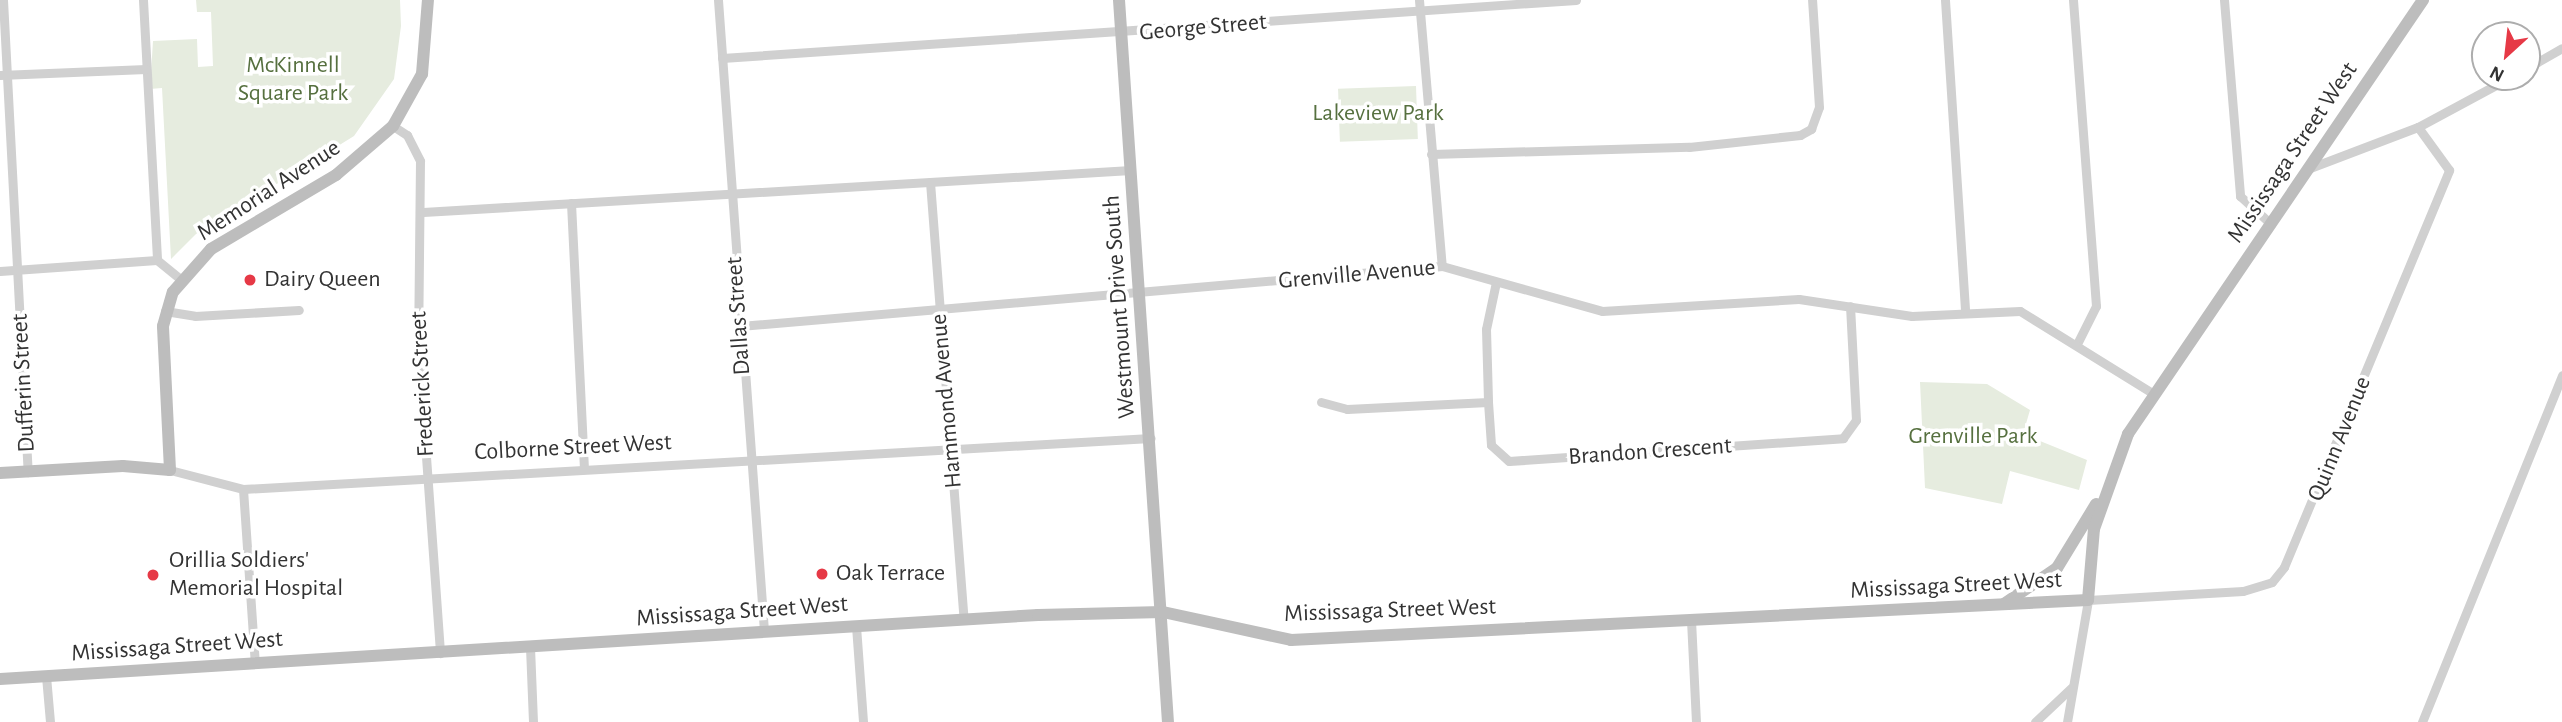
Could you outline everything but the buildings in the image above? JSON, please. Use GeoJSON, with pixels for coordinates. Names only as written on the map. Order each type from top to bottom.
{"type":"FeatureCollection","features":[{"type":"Feature","properties":{"kind":"street","name":"Dufferin Street"},"geometry":{"type":"LineString","coordinates":[[3,0],[3,75],[19,269],[29,472]]}},
{"type":"Feature","properties":{"kind":"street"},"geometry":{"type":"LineString","coordinates":[[143,0],[157,260]]}},
{"type":"Feature","properties":{"kind":"street","name":"Memorial Avenue"},"geometry":{"type":"LineString","coordinates":[[165,311],[182,280],[211,249],[335,175],[393,127],[422,74],[428,0]]}},
{"type":"Feature","properties":{"kind":"street","name":"Dallas Street"},"geometry":{"type":"LineString","coordinates":[[718,0],[764,631]]}},
{"type":"Feature","properties":{"kind":"street","name":"Westmount Drive South"},"geometry":{"type":"LineString","coordinates":[[1119,0],[1163,612],[1168,722]]}},
{"type":"Feature","properties":{"kind":"street","name":"George Street"},"geometry":{"type":"LineString","coordinates":[[722,58],[1122,35],[1419,4],[1576,0]]}},
{"type":"Feature","properties":{"kind":"street"},"geometry":{"type":"LineString","coordinates":[[1431,154],[1787,139],[1811,129],[1819,107],[1812,0]]}},
{"type":"Feature","properties":{"kind":"street"},"geometry":{"type":"LineString","coordinates":[[1945,0],[1965,312]]}},
{"type":"Feature","properties":{"kind":"street"},"geometry":{"type":"LineString","coordinates":[[2073,0],[2096,306],[2078,342]]}},
{"type":"Feature","properties":{"kind":"street"},"geometry":{"type":"LineString","coordinates":[[2224,0],[2240,197],[2271,224]]}},
{"type":"Feature","properties":{"kind":"street","name":"Mississaga Street West"},"geometry":{"type":"LineString","coordinates":[[0,679],[764,631],[1163,612],[1291,640],[2088,600],[2105,488],[2154,394],[2423,0]]}},
{"type":"Feature","properties":{"kind":"street"},"geometry":{"type":"LineString","coordinates":[[1419,4],[1442,266]]}},
{"type":"Feature","properties":{"kind":"street"},"geometry":{"type":"LineString","coordinates":[[2541,60],[2562,48]]}},
{"type":"Feature","properties":{"kind":"street"},"geometry":{"type":"LineString","coordinates":[[3,75],[146,69]]}},
{"type":"Feature","properties":{"kind":"street"},"geometry":{"type":"LineString","coordinates":[[2306,170],[2418,127],[2485,91]]}},
{"type":"Feature","properties":{"kind":"street","name":"Frederick Street"},"geometry":{"type":"LineString","coordinates":[[393,127],[413,143],[423,212],[418,345],[440,653]]}},
{"type":"Feature","properties":{"kind":"street","name":"Quinn Avenue"},"geometry":{"type":"LineString","coordinates":[[2088,600],[2243,591],[2272,582],[2284,567],[2449,170],[2418,127]]}},
{"type":"Feature","properties":{"kind":"street"},"geometry":{"type":"LineString","coordinates":[[423,212],[1132,170]]}},
{"type":"Feature","properties":{"kind":"street","name":"Hammond Avenue"},"geometry":{"type":"LineString","coordinates":[[930,183],[964,620]]}},
{"type":"Feature","properties":{"kind":"street"},"geometry":{"type":"LineString","coordinates":[[571,204],[584,468]]}},
{"type":"Feature","properties":{"kind":"street"},"geometry":{"type":"LineString","coordinates":[[0,271],[157,260],[182,280]]}},
{"type":"Feature","properties":{"kind":"street","name":"Grenville Avenue"},"geometry":{"type":"LineString","coordinates":[[740,326],[1140,296],[1442,266],[1602,311],[1780,299],[1912,316],[1965,312],[2027,313],[2078,342],[2154,394]]}},
{"type":"Feature","properties":{"kind":"street","name":"Brandon Crescent"},"geometry":{"type":"LineString","coordinates":[[1496,282],[1486,329],[1491,445],[1509,461],[1843,438],[1856,421],[1850,306]]}},
{"type":"Feature","properties":{"kind":"street"},"geometry":{"type":"LineString","coordinates":[[170,470],[165,311],[195,316],[299,310]]}},
{"type":"Feature","properties":{"kind":"street"},"geometry":{"type":"LineString","coordinates":[[2422,722],[2562,374]]}},
{"type":"Feature","properties":{"kind":"street"},"geometry":{"type":"LineString","coordinates":[[1321,402],[1347,409],[1488,402]]}},
{"type":"Feature","properties":{"kind":"street","name":"Colborne Street West"},"geometry":{"type":"LineString","coordinates":[[0,473],[170,470],[243,489],[1151,438]]}},
{"type":"Feature","properties":{"kind":"street"},"geometry":{"type":"LineString","coordinates":[[2004,605],[2057,568],[2105,488]]}},
{"type":"Feature","properties":{"kind":"street"},"geometry":{"type":"LineString","coordinates":[[243,489],[255,663]]}},
{"type":"Feature","properties":{"kind":"street"},"geometry":{"type":"LineString","coordinates":[[2067,722],[2088,600]]}},
{"type":"Feature","properties":{"kind":"street"},"geometry":{"type":"LineString","coordinates":[[1691,620],[1696,722]]}},
{"type":"Feature","properties":{"kind":"street"},"geometry":{"type":"LineString","coordinates":[[856,626],[863,722]]}},
{"type":"Feature","properties":{"kind":"street"},"geometry":{"type":"LineString","coordinates":[[530,647],[533,722]]}},
{"type":"Feature","properties":{"kind":"street"},"geometry":{"type":"LineString","coordinates":[[46,676],[50,722]]}},
{"type":"Feature","properties":{"kind":"street"},"geometry":{"type":"LineString","coordinates":[[2035,722],[2072,686]]}},
{"type":"Feature","properties":{"kind":"green space","name":"McKinnell Square Park"},"geometry":{"type":"Polygon","coordinates":[[[196,0],[400,0],[401,26],[394,79],[354,136],[196,234],[171,259],[162,88],[150,89],[153,41],[197,39],[198,67],[213,66],[211,12],[197,12],[196,0]]]}},
{"type":"Feature","properties":{"kind":"green space","name":"Lakeview Park"},"geometry":{"type":"Polygon","coordinates":[[[1416,86],[1418,139],[1340,142],[1338,89],[1416,86]]]}},
{"type":"Feature","properties":{"kind":"green space","name":"Grenville Park"},"geometry":{"type":"Polygon","coordinates":[[[1920,382],[1987,384],[2030,410],[2023,434],[2087,460],[2079,490],[2010,471],[2002,504],[1925,488],[1920,382]]]}},
{"type":"Feature","properties":{"kind":"place","name":"Dairy Queen"},"geometry":{"type":"Point","coordinates":[250,280]}},
{"type":"Feature","properties":{"kind":"place","name":"Oak Terrace"},"geometry":{"type":"Point","coordinates":[822,574]}},
{"type":"Feature","properties":{"kind":"place","name":"Orillia Soldiers' Memorial Hospital"},"geometry":{"type":"Point","coordinates":[153,575]}}]}
